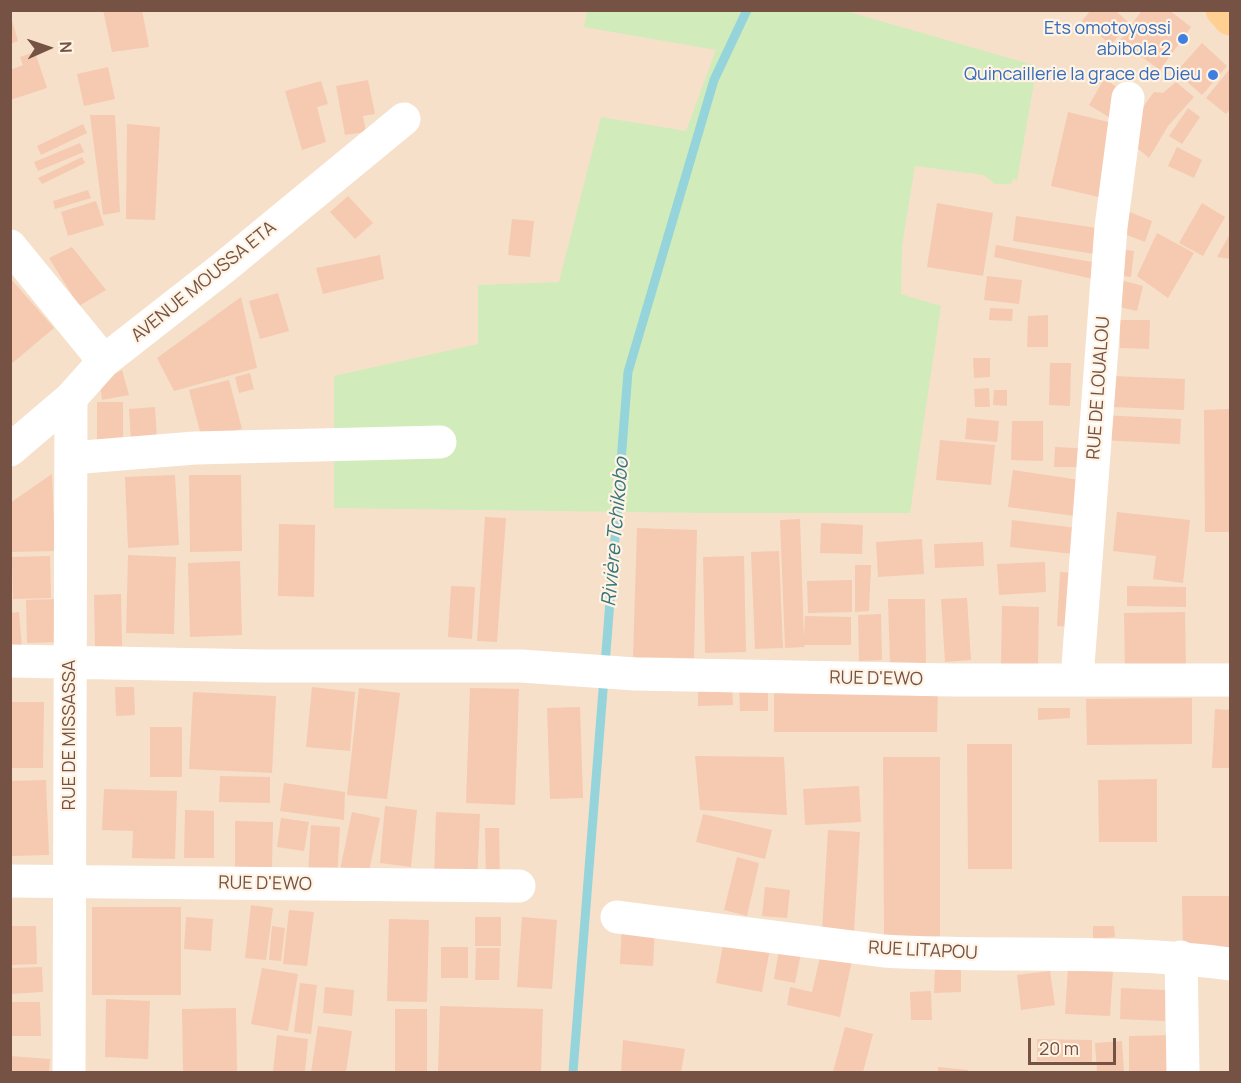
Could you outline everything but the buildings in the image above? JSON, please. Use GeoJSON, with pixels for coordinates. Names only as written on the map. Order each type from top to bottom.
{"type":"FeatureCollection","features":[{"type":"Feature","properties":{"kind":"main road"},"geometry":{"type":"LineString","coordinates":[[1222,10],[1230,19]]}},
{"type":"Feature","properties":{"kind":"street","name":"RUE DE LOUALOU"},"geometry":{"type":"LineString","coordinates":[[1077,679],[1111,227],[1128,98]]}},
{"type":"Feature","properties":{"kind":"street","name":"AVENUE MOUSSA ETA"},"geometry":{"type":"LineString","coordinates":[[10,450],[71,398],[104,361],[223,268],[404,119]]}},
{"type":"Feature","properties":{"kind":"street"},"geometry":{"type":"LineString","coordinates":[[10,246],[104,361]]}},
{"type":"Feature","properties":{"kind":"street","name":"RUE DE MISSASSA"},"geometry":{"type":"LineString","coordinates":[[69,1072],[71,398]]}},
{"type":"Feature","properties":{"kind":"street"},"geometry":{"type":"LineString","coordinates":[[71,458],[195,448],[440,442]]}},
{"type":"Feature","properties":{"kind":"street","name":"RUE D'EWO"},"geometry":{"type":"LineString","coordinates":[[10,661],[264,666],[521,666],[635,674],[952,680],[1230,680]]}},
{"type":"Feature","properties":{"kind":"street","name":"RUE D'EWO"},"geometry":{"type":"LineString","coordinates":[[10,881],[519,886]]}},
{"type":"Feature","properties":{"kind":"street","name":"RUE LITAPOU"},"geometry":{"type":"LineString","coordinates":[[617,917],[884,951],[928,954],[1181,957],[1230,964]]}},
{"type":"Feature","properties":{"kind":"street"},"geometry":{"type":"LineString","coordinates":[[1181,957],[1183,1072]]}},
{"type":"Feature","properties":{"kind":"shaded area"},"geometry":{"type":"Polygon","coordinates":[[[11,11],[1230,11],[1230,1072],[11,1072],[11,11]]]}},
{"type":"Feature","properties":{"kind":"green space"},"geometry":{"type":"Polygon","coordinates":[[[587,11],[846,11],[1037,66],[1017,180],[1013,179],[1011,184],[995,184],[984,175],[915,166],[902,246],[901,294],[941,306],[910,513],[334,508],[334,376],[478,344],[478,285],[559,282],[601,117],[686,131],[716,50],[584,27],[587,11]]]}},
{"type":"Feature","properties":{"kind":"waterway","name":"Rivière Tchikobo"},"geometry":{"type":"LineString","coordinates":[[573,1072],[628,372],[714,80],[747,10]]}},
{"type":"Feature","properties":{"kind":"place","name":"Ets omotoyossi abibola 2"},"geometry":{"type":"Point","coordinates":[1183,39]}},
{"type":"Feature","properties":{"kind":"place","name":"Quincaillerie la grace de Dieu"},"geometry":{"type":"Point","coordinates":[1213,75]}}]}
